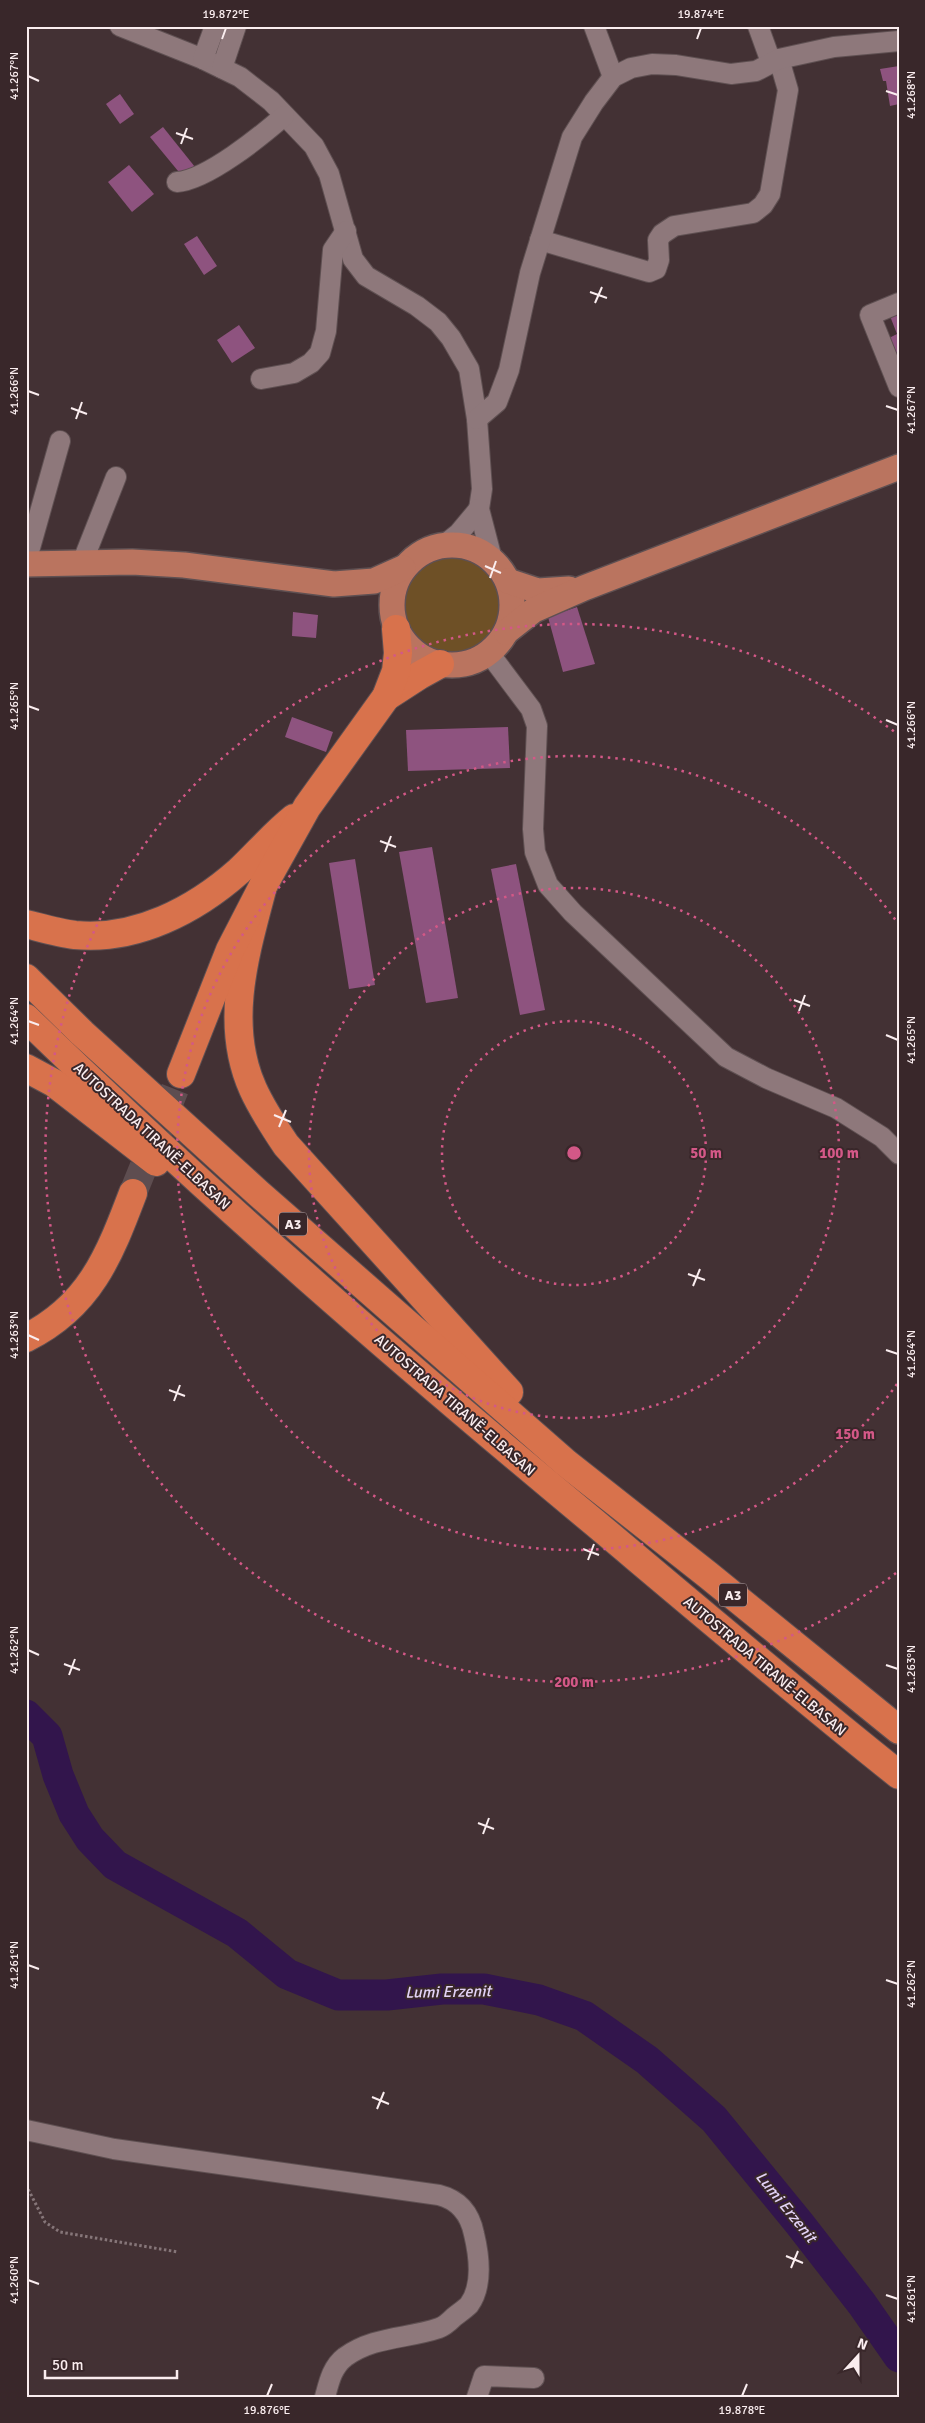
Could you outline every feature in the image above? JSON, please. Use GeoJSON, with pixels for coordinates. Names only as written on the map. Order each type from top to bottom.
{"type":"FeatureCollection","features":[{"type":"Feature","properties":{"kind":"highway"},"geometry":{"type":"LineString","coordinates":[[181,1074],[230,950],[263,886],[307,807],[386,697],[396,671],[398,653],[394,622]]}},
{"type":"Feature","properties":{"kind":"highway"},"geometry":{"type":"LineString","coordinates":[[386,697],[420,674],[440,664]]}},
{"type":"Feature","properties":{"kind":"highway"},"geometry":{"type":"LineString","coordinates":[[26,924],[76,935],[101,934],[150,925],[172,916],[193,905],[224,883],[261,847],[307,807]]}},
{"type":"Feature","properties":{"kind":"highway"},"geometry":{"type":"LineString","coordinates":[[263,886],[243,962],[238,1000],[243,1058],[252,1087],[266,1115],[286,1145],[362,1232],[489,1371],[524,1407],[560,1438],[566,1463]]}},
{"type":"Feature","properties":{"kind":"highway","name":"AUTOSTRADA TIRANË-ELBASAN"},"geometry":{"type":"LineString","coordinates":[[26,978],[82,1032],[258,1193],[566,1463],[899,1730]]}},
{"type":"Feature","properties":{"kind":"highway","name":"AUTOSTRADA TIRANË-ELBASAN"},"geometry":{"type":"LineString","coordinates":[[26,1018],[247,1223],[538,1476],[899,1775]]}},
{"type":"Feature","properties":{"kind":"highway"},"geometry":{"type":"LineString","coordinates":[[26,1068],[54,1083],[94,1112],[226,1221],[247,1223]]}},
{"type":"Feature","properties":{"kind":"highway"},"geometry":{"type":"LineString","coordinates":[[26,1338],[46,1328],[63,1315],[81,1297],[94,1280],[114,1244],[133,1193]]}},
{"type":"Feature","properties":{"kind":"main road"},"geometry":{"type":"LineString","coordinates":[[334,584],[375,602],[394,622],[409,647],[418,655],[440,664],[464,664],[489,653],[506,632],[534,610],[584,588],[899,467]]}},
{"type":"Feature","properties":{"kind":"main road"},"geometry":{"type":"LineString","coordinates":[[26,563],[184,565],[334,584],[374,581],[403,568],[421,552],[444,545],[469,546],[492,559],[508,581],[513,607],[506,632]]}},
{"type":"Feature","properties":{"kind":"main road"},"geometry":{"type":"LineString","coordinates":[[394,622],[393,591],[403,568]]}},
{"type":"Feature","properties":{"kind":"main road"},"geometry":{"type":"LineString","coordinates":[[508,581],[538,591],[584,588]]}},
{"type":"Feature","properties":{"kind":"street"},"geometry":{"type":"LineString","coordinates":[[120,26],[222,68],[240,77],[271,101],[314,146],[329,174],[353,259],[366,276],[417,306],[438,322],[451,338],[469,369],[476,419],[482,489],[479,510],[492,559]]}},
{"type":"Feature","properties":{"kind":"street"},"geometry":{"type":"LineString","coordinates":[[203,59],[215,26]]}},
{"type":"Feature","properties":{"kind":"street"},"geometry":{"type":"LineString","coordinates":[[222,68],[236,26]]}},
{"type":"Feature","properties":{"kind":"street"},"geometry":{"type":"LineString","coordinates":[[594,26],[613,77]]}},
{"type":"Feature","properties":{"kind":"street"},"geometry":{"type":"LineString","coordinates":[[540,240],[649,272],[656,270],[659,260],[658,240],[668,229],[674,226],[753,213],[763,205],[770,194],[788,90],[758,26]]}},
{"type":"Feature","properties":{"kind":"street"},"geometry":{"type":"LineString","coordinates":[[476,419],[497,402],[509,370],[523,302],[572,137],[594,102],[613,77],[631,68],[652,64],[676,65],[731,74],[756,71],[775,61],[834,47],[899,41]]}},
{"type":"Feature","properties":{"kind":"street"},"geometry":{"type":"LineString","coordinates":[[178,182],[189,181],[200,176],[260,137],[284,116]]}},
{"type":"Feature","properties":{"kind":"street"},"geometry":{"type":"LineString","coordinates":[[261,379],[294,373],[311,363],[320,353],[327,324],[333,250],[346,231]]}},
{"type":"Feature","properties":{"kind":"street"},"geometry":{"type":"LineString","coordinates":[[899,303],[870,315],[899,387]]}},
{"type":"Feature","properties":{"kind":"street"},"geometry":{"type":"LineString","coordinates":[[26,563],[60,441]]}},
{"type":"Feature","properties":{"kind":"street"},"geometry":{"type":"LineString","coordinates":[[82,563],[116,477]]}},
{"type":"Feature","properties":{"kind":"street"},"geometry":{"type":"LineString","coordinates":[[444,545],[459,533],[479,510]]}},
{"type":"Feature","properties":{"kind":"street"},"geometry":{"type":"LineString","coordinates":[[489,653],[531,709],[537,726],[533,829],[535,852],[548,885],[587,927],[726,1057],[766,1078],[836,1108],[882,1137],[899,1154]]}},
{"type":"Feature","properties":{"kind":"street"},"geometry":{"type":"LineString","coordinates":[[26,2130],[114,2149],[452,2198],[464,2208],[474,2232],[479,2262],[476,2288],[469,2304],[442,2328],[385,2338],[361,2348],[344,2358],[331,2374],[324,2397]]}},
{"type":"Feature","properties":{"kind":"street"},"geometry":{"type":"LineString","coordinates":[[477,2397],[484,2376],[534,2378]]}},
{"type":"Feature","properties":{"kind":"path"},"geometry":{"type":"LineString","coordinates":[[26,2185],[45,2222],[60,2232],[178,2252]]}},
{"type":"Feature","properties":{"kind":"shaded area"},"geometry":{"type":"Polygon","coordinates":[[[452,556],[471,559],[487,570],[498,586],[501,605],[498,624],[487,640],[471,651],[452,654],[433,651],[417,640],[406,624],[403,605],[406,586],[417,570],[433,559],[452,556]]]}},
{"type":"Feature","properties":{"kind":"building"},"geometry":{"type":"Polygon","coordinates":[[[899,66],[899,104],[890,106],[886,81],[883,81],[880,69],[899,66]]]}},
{"type":"Feature","properties":{"kind":"building"},"geometry":{"type":"Polygon","coordinates":[[[120,94],[134,114],[120,124],[106,104],[120,94]]]}},
{"type":"Feature","properties":{"kind":"building"},"geometry":{"type":"Polygon","coordinates":[[[163,127],[195,167],[183,177],[150,137],[163,127]]]}},
{"type":"Feature","properties":{"kind":"building"},"geometry":{"type":"Polygon","coordinates":[[[129,165],[154,194],[132,212],[108,182],[129,165]]]}},
{"type":"Feature","properties":{"kind":"building"},"geometry":{"type":"Polygon","coordinates":[[[197,236],[217,266],[204,275],[184,244],[197,236]]]}},
{"type":"Feature","properties":{"kind":"building"},"geometry":{"type":"Polygon","coordinates":[[[899,313],[899,366],[887,339],[897,334],[890,316],[899,313]]]}},
{"type":"Feature","properties":{"kind":"building"},"geometry":{"type":"Polygon","coordinates":[[[239,325],[255,348],[232,363],[217,340],[239,325]]]}},
{"type":"Feature","properties":{"kind":"building"},"geometry":{"type":"Polygon","coordinates":[[[577,607],[595,664],[563,672],[548,617],[577,607]]]}},
{"type":"Feature","properties":{"kind":"building"},"geometry":{"type":"Polygon","coordinates":[[[293,612],[318,615],[316,638],[292,636],[293,612]]]}},
{"type":"Feature","properties":{"kind":"building"},"geometry":{"type":"Polygon","coordinates":[[[292,717],[333,732],[326,752],[285,737],[292,717]]]}},
{"type":"Feature","properties":{"kind":"building"},"geometry":{"type":"Polygon","coordinates":[[[508,727],[510,768],[408,771],[406,730],[508,727]]]}},
{"type":"Feature","properties":{"kind":"building"},"geometry":{"type":"Polygon","coordinates":[[[432,847],[458,998],[426,1003],[399,852],[432,847]]]}},
{"type":"Feature","properties":{"kind":"building"},"geometry":{"type":"Polygon","coordinates":[[[355,859],[375,985],[349,989],[329,863],[355,859]]]}},
{"type":"Feature","properties":{"kind":"building"},"geometry":{"type":"Polygon","coordinates":[[[516,864],[545,1010],[520,1015],[491,869],[516,864]]]}},
{"type":"Feature","properties":{"kind":"waterway","name":"Lumi Erzenit"},"geometry":{"type":"LineString","coordinates":[[26,1715],[47,1736],[58,1775],[74,1814],[90,1839],[115,1865],[237,1933],[287,1974],[338,1995],[387,1995],[442,1989],[484,1989],[539,2000],[584,2016],[647,2060],[714,2119],[862,2304],[899,2357]]}},
{"type":"Feature","properties":{"kind":"tunnel"},"geometry":{"type":"LineString","coordinates":[[133,1193],[181,1074]]}}]}
